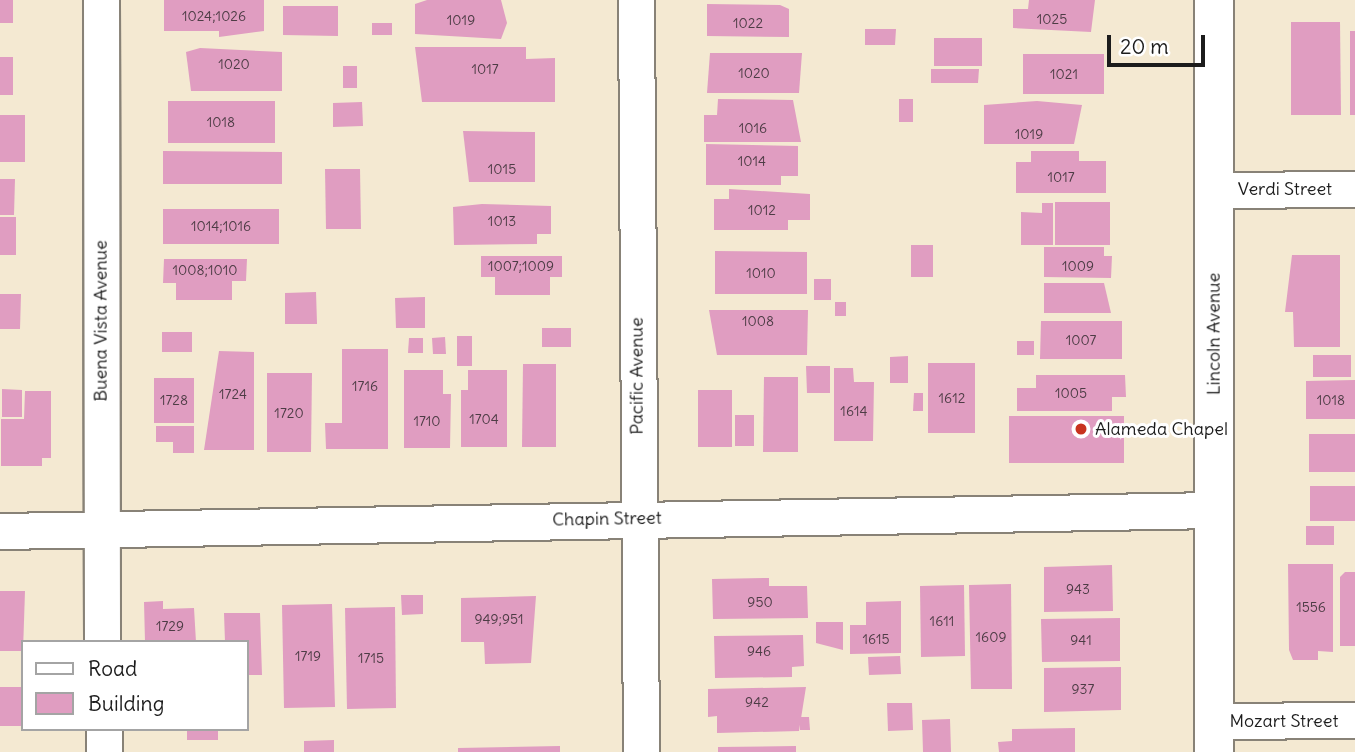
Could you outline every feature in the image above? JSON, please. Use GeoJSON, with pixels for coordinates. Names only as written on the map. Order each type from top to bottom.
{"type":"FeatureCollection","features":[{"type":"Feature","properties":{"kind":"main road","name":"Lincoln Avenue"},"geometry":{"type":"LineString","coordinates":[[1214,0],[1214,737]]}},
{"type":"Feature","properties":{"kind":"street","name":"Buena Vista Avenue"},"geometry":{"type":"LineString","coordinates":[[101,0],[102,640]]}},
{"type":"Feature","properties":{"kind":"street","name":"Pacific Avenue"},"geometry":{"type":"LineString","coordinates":[[636,0],[641,752]]}},
{"type":"Feature","properties":{"kind":"street","name":"Verdi Street"},"geometry":{"type":"LineString","coordinates":[[1214,190],[1355,189]]}},
{"type":"Feature","properties":{"kind":"street","name":"Chapin Street"},"geometry":{"type":"LineString","coordinates":[[0,531],[1214,510]]}},
{"type":"Feature","properties":{"kind":"street","name":"Mozart Street"},"geometry":{"type":"LineString","coordinates":[[1214,737],[1355,720]]}},
{"type":"Feature","properties":{"kind":"street"},"geometry":{"type":"LineString","coordinates":[[104,731],[104,752]]}},
{"type":"Feature","properties":{"kind":"building"},"geometry":{"type":"Polygon","coordinates":[[[0,0],[13,0],[13,23],[0,23],[0,0]]]}},
{"type":"Feature","properties":{"kind":"building"},"geometry":{"type":"Polygon","coordinates":[[[164,0],[264,0],[264,31],[219,37],[219,31],[164,31],[164,0]]]}},
{"type":"Feature","properties":{"kind":"building"},"geometry":{"type":"Polygon","coordinates":[[[427,0],[501,0],[507,23],[501,39],[415,34],[415,4],[427,0]]]}},
{"type":"Feature","properties":{"kind":"building"},"geometry":{"type":"Polygon","coordinates":[[[1029,0],[1095,0],[1091,32],[1013,28],[1013,9],[1028,9],[1029,0]]]}},
{"type":"Feature","properties":{"kind":"building"},"geometry":{"type":"Polygon","coordinates":[[[707,4],[780,5],[789,9],[789,37],[707,36],[707,4]]]}},
{"type":"Feature","properties":{"kind":"building"},"geometry":{"type":"Polygon","coordinates":[[[283,6],[338,6],[338,36],[283,35],[283,6]]]}},
{"type":"Feature","properties":{"kind":"building"},"geometry":{"type":"Polygon","coordinates":[[[1291,22],[1340,22],[1341,115],[1291,115],[1291,22]]]}},
{"type":"Feature","properties":{"kind":"building"},"geometry":{"type":"Polygon","coordinates":[[[372,23],[392,23],[392,35],[372,35],[372,23]]]}},
{"type":"Feature","properties":{"kind":"building"},"geometry":{"type":"Polygon","coordinates":[[[865,29],[896,29],[895,45],[865,45],[865,29]]]}},
{"type":"Feature","properties":{"kind":"building"},"geometry":{"type":"Polygon","coordinates":[[[1350,31],[1355,31],[1355,115],[1350,115],[1350,31]]]}},
{"type":"Feature","properties":{"kind":"building"},"geometry":{"type":"Polygon","coordinates":[[[934,38],[982,38],[982,66],[934,66],[934,38]]]}},
{"type":"Feature","properties":{"kind":"building"},"geometry":{"type":"Polygon","coordinates":[[[415,47],[526,47],[526,59],[555,58],[555,102],[422,102],[415,47]]]}},
{"type":"Feature","properties":{"kind":"building"},"geometry":{"type":"Polygon","coordinates":[[[200,48],[282,52],[282,91],[191,91],[186,52],[200,48]]]}},
{"type":"Feature","properties":{"kind":"building"},"geometry":{"type":"Polygon","coordinates":[[[710,53],[802,53],[799,93],[707,93],[710,53]]]}},
{"type":"Feature","properties":{"kind":"building"},"geometry":{"type":"Polygon","coordinates":[[[1023,54],[1104,54],[1104,94],[1023,94],[1023,54]]]}},
{"type":"Feature","properties":{"kind":"building"},"geometry":{"type":"Polygon","coordinates":[[[0,57],[13,57],[13,95],[0,95],[0,57]]]}},
{"type":"Feature","properties":{"kind":"building"},"geometry":{"type":"Polygon","coordinates":[[[343,66],[357,66],[357,88],[343,88],[343,66]]]}},
{"type":"Feature","properties":{"kind":"building"},"geometry":{"type":"Polygon","coordinates":[[[931,69],[979,69],[978,83],[931,83],[931,69]]]}},
{"type":"Feature","properties":{"kind":"building"},"geometry":{"type":"Polygon","coordinates":[[[718,99],[793,100],[801,142],[704,142],[704,115],[717,115],[718,99]]]}},
{"type":"Feature","properties":{"kind":"building"},"geometry":{"type":"Polygon","coordinates":[[[899,99],[913,99],[913,122],[899,122],[899,99]]]}},
{"type":"Feature","properties":{"kind":"building"},"geometry":{"type":"Polygon","coordinates":[[[168,101],[275,101],[275,143],[168,143],[168,101]]]}},
{"type":"Feature","properties":{"kind":"building"},"geometry":{"type":"Polygon","coordinates":[[[1037,101],[1082,105],[1074,144],[984,144],[984,105],[1037,101]]]}},
{"type":"Feature","properties":{"kind":"building"},"geometry":{"type":"Polygon","coordinates":[[[362,102],[363,126],[333,127],[333,103],[362,102]]]}},
{"type":"Feature","properties":{"kind":"building"},"geometry":{"type":"Polygon","coordinates":[[[0,115],[25,115],[25,162],[0,162],[0,115]]]}},
{"type":"Feature","properties":{"kind":"building"},"geometry":{"type":"Polygon","coordinates":[[[463,131],[535,132],[535,182],[469,182],[463,131]]]}},
{"type":"Feature","properties":{"kind":"building"},"geometry":{"type":"Polygon","coordinates":[[[706,144],[798,146],[798,176],[781,176],[781,185],[706,185],[706,144]]]}},
{"type":"Feature","properties":{"kind":"building"},"geometry":{"type":"Polygon","coordinates":[[[163,151],[282,152],[282,184],[163,184],[163,151]]]}},
{"type":"Feature","properties":{"kind":"building"},"geometry":{"type":"Polygon","coordinates":[[[1031,151],[1079,151],[1079,161],[1106,161],[1106,193],[1016,193],[1016,162],[1031,162],[1031,151]]]}},
{"type":"Feature","properties":{"kind":"building"},"geometry":{"type":"Polygon","coordinates":[[[325,169],[360,169],[361,229],[326,229],[325,169]]]}},
{"type":"Feature","properties":{"kind":"building"},"geometry":{"type":"Polygon","coordinates":[[[0,179],[15,179],[14,215],[0,215],[0,179]]]}},
{"type":"Feature","properties":{"kind":"building"},"geometry":{"type":"Polygon","coordinates":[[[729,189],[810,194],[810,220],[788,220],[788,230],[714,230],[714,199],[729,199],[729,189]]]}},
{"type":"Feature","properties":{"kind":"building"},"geometry":{"type":"Polygon","coordinates":[[[1055,202],[1110,202],[1110,245],[1055,245],[1055,202]]]}},
{"type":"Feature","properties":{"kind":"building"},"geometry":{"type":"Polygon","coordinates":[[[1042,203],[1053,203],[1053,245],[1021,245],[1021,212],[1042,213],[1042,203]]]}},
{"type":"Feature","properties":{"kind":"building"},"geometry":{"type":"Polygon","coordinates":[[[482,204],[551,206],[551,234],[537,234],[537,244],[454,245],[453,207],[482,204]]]}},
{"type":"Feature","properties":{"kind":"building"},"geometry":{"type":"Polygon","coordinates":[[[163,209],[279,209],[279,244],[163,244],[163,209]]]}},
{"type":"Feature","properties":{"kind":"building"},"geometry":{"type":"Polygon","coordinates":[[[0,217],[16,217],[16,255],[0,255],[0,217]]]}},
{"type":"Feature","properties":{"kind":"building"},"geometry":{"type":"Polygon","coordinates":[[[911,245],[933,245],[933,277],[911,277],[911,245]]]}},
{"type":"Feature","properties":{"kind":"building"},"geometry":{"type":"Polygon","coordinates":[[[1044,247],[1104,247],[1104,256],[1112,256],[1111,278],[1044,277],[1044,247]]]}},
{"type":"Feature","properties":{"kind":"building"},"geometry":{"type":"Polygon","coordinates":[[[715,251],[807,252],[807,294],[715,294],[715,251]]]}},
{"type":"Feature","properties":{"kind":"building"},"geometry":{"type":"Polygon","coordinates":[[[1292,255],[1340,255],[1340,347],[1294,347],[1293,312],[1285,312],[1292,255]]]}},
{"type":"Feature","properties":{"kind":"building"},"geometry":{"type":"Polygon","coordinates":[[[481,256],[562,256],[562,277],[550,277],[550,295],[495,295],[495,277],[481,277],[481,256]]]}},
{"type":"Feature","properties":{"kind":"building"},"geometry":{"type":"Polygon","coordinates":[[[164,259],[247,259],[246,281],[232,281],[232,300],[176,300],[176,283],[163,283],[164,259]]]}},
{"type":"Feature","properties":{"kind":"building"},"geometry":{"type":"Polygon","coordinates":[[[814,279],[831,279],[831,300],[814,300],[814,279]]]}},
{"type":"Feature","properties":{"kind":"building"},"geometry":{"type":"Polygon","coordinates":[[[1044,283],[1104,283],[1111,313],[1044,313],[1044,283]]]}},
{"type":"Feature","properties":{"kind":"building"},"geometry":{"type":"Polygon","coordinates":[[[316,292],[317,324],[285,324],[285,293],[316,292]]]}},
{"type":"Feature","properties":{"kind":"building"},"geometry":{"type":"Polygon","coordinates":[[[0,294],[21,294],[20,329],[0,329],[0,294]]]}},
{"type":"Feature","properties":{"kind":"building"},"geometry":{"type":"Polygon","coordinates":[[[425,297],[425,328],[396,328],[395,298],[425,297]]]}},
{"type":"Feature","properties":{"kind":"building"},"geometry":{"type":"Polygon","coordinates":[[[835,302],[846,302],[846,316],[835,316],[835,302]]]}},
{"type":"Feature","properties":{"kind":"building"},"geometry":{"type":"Polygon","coordinates":[[[709,310],[808,310],[807,355],[717,355],[709,310]]]}},
{"type":"Feature","properties":{"kind":"building"},"geometry":{"type":"Polygon","coordinates":[[[1041,321],[1122,321],[1122,359],[1040,359],[1041,321]]]}},
{"type":"Feature","properties":{"kind":"building"},"geometry":{"type":"Polygon","coordinates":[[[542,328],[571,328],[571,347],[542,347],[542,328]]]}},
{"type":"Feature","properties":{"kind":"building"},"geometry":{"type":"Polygon","coordinates":[[[162,332],[192,332],[192,352],[162,352],[162,332]]]}},
{"type":"Feature","properties":{"kind":"building"},"geometry":{"type":"Polygon","coordinates":[[[457,336],[472,336],[472,366],[457,366],[457,336]]]}},
{"type":"Feature","properties":{"kind":"building"},"geometry":{"type":"Polygon","coordinates":[[[445,337],[446,354],[433,354],[432,338],[445,337]]]}},
{"type":"Feature","properties":{"kind":"building"},"geometry":{"type":"Polygon","coordinates":[[[409,338],[423,338],[423,353],[408,353],[409,338]]]}},
{"type":"Feature","properties":{"kind":"building"},"geometry":{"type":"Polygon","coordinates":[[[1017,341],[1034,341],[1034,355],[1017,355],[1017,341]]]}},
{"type":"Feature","properties":{"kind":"building"},"geometry":{"type":"Polygon","coordinates":[[[342,349],[388,349],[388,449],[326,449],[325,423],[342,423],[342,349]]]}},
{"type":"Feature","properties":{"kind":"building"},"geometry":{"type":"Polygon","coordinates":[[[219,351],[254,352],[254,450],[204,450],[219,351]]]}},
{"type":"Feature","properties":{"kind":"building"},"geometry":{"type":"Polygon","coordinates":[[[1313,355],[1351,355],[1351,377],[1313,377],[1313,355]]]}},
{"type":"Feature","properties":{"kind":"building"},"geometry":{"type":"Polygon","coordinates":[[[908,356],[908,383],[890,383],[890,357],[908,356]]]}},
{"type":"Feature","properties":{"kind":"building"},"geometry":{"type":"Polygon","coordinates":[[[928,363],[975,363],[975,433],[928,433],[928,363]]]}},
{"type":"Feature","properties":{"kind":"building"},"geometry":{"type":"Polygon","coordinates":[[[523,364],[556,364],[556,447],[522,447],[523,364]]]}},
{"type":"Feature","properties":{"kind":"building"},"geometry":{"type":"Polygon","coordinates":[[[806,366],[830,366],[830,393],[807,393],[806,366]]]}},
{"type":"Feature","properties":{"kind":"building"},"geometry":{"type":"Polygon","coordinates":[[[834,368],[853,368],[854,382],[874,382],[873,441],[834,441],[834,368]]]}},
{"type":"Feature","properties":{"kind":"building"},"geometry":{"type":"Polygon","coordinates":[[[404,370],[443,370],[443,394],[451,394],[450,448],[404,448],[404,370]]]}},
{"type":"Feature","properties":{"kind":"building"},"geometry":{"type":"Polygon","coordinates":[[[468,370],[507,370],[507,447],[461,447],[461,390],[468,390],[468,370]]]}},
{"type":"Feature","properties":{"kind":"building"},"geometry":{"type":"Polygon","coordinates":[[[267,373],[312,373],[311,452],[267,452],[267,373]]]}},
{"type":"Feature","properties":{"kind":"building"},"geometry":{"type":"Polygon","coordinates":[[[1036,375],[1125,375],[1126,397],[1112,397],[1112,411],[1017,411],[1017,388],[1036,388],[1036,375]]]}},
{"type":"Feature","properties":{"kind":"building"},"geometry":{"type":"Polygon","coordinates":[[[764,377],[798,377],[798,452],[763,452],[764,377]]]}},
{"type":"Feature","properties":{"kind":"building"},"geometry":{"type":"Polygon","coordinates":[[[154,378],[194,378],[194,423],[154,423],[154,378]]]}},
{"type":"Feature","properties":{"kind":"building"},"geometry":{"type":"Polygon","coordinates":[[[1355,380],[1355,419],[1306,419],[1306,381],[1355,380]]]}},
{"type":"Feature","properties":{"kind":"building"},"geometry":{"type":"Polygon","coordinates":[[[2,389],[22,390],[22,417],[2,417],[2,389]]]}},
{"type":"Feature","properties":{"kind":"building"},"geometry":{"type":"Polygon","coordinates":[[[698,390],[732,390],[732,447],[698,447],[698,390]]]}},
{"type":"Feature","properties":{"kind":"building"},"geometry":{"type":"Polygon","coordinates":[[[25,391],[51,391],[51,458],[42,458],[42,466],[1,466],[1,419],[24,419],[25,391]]]}},
{"type":"Feature","properties":{"kind":"building"},"geometry":{"type":"Polygon","coordinates":[[[914,393],[923,393],[923,411],[913,411],[914,393]]]}},
{"type":"Feature","properties":{"kind":"building"},"geometry":{"type":"Polygon","coordinates":[[[735,415],[754,415],[754,446],[735,446],[735,415]]]}},
{"type":"Feature","properties":{"kind":"building"},"geometry":{"type":"Polygon","coordinates":[[[1009,416],[1124,416],[1124,463],[1009,463],[1009,416]]]}},
{"type":"Feature","properties":{"kind":"building"},"geometry":{"type":"Polygon","coordinates":[[[156,426],[194,426],[194,453],[173,453],[173,442],[156,442],[156,426]]]}},
{"type":"Feature","properties":{"kind":"building"},"geometry":{"type":"Polygon","coordinates":[[[1309,434],[1355,434],[1355,472],[1309,472],[1309,434]]]}},
{"type":"Feature","properties":{"kind":"building"},"geometry":{"type":"Polygon","coordinates":[[[1310,486],[1355,486],[1355,521],[1310,521],[1310,486]]]}},
{"type":"Feature","properties":{"kind":"building"},"geometry":{"type":"Polygon","coordinates":[[[1306,526],[1334,526],[1334,545],[1306,545],[1306,526]]]}},
{"type":"Feature","properties":{"kind":"building"},"geometry":{"type":"Polygon","coordinates":[[[1288,564],[1333,564],[1333,652],[1318,651],[1318,660],[1293,660],[1289,650],[1288,564]]]}},
{"type":"Feature","properties":{"kind":"building"},"geometry":{"type":"Polygon","coordinates":[[[1112,565],[1113,611],[1044,612],[1044,567],[1112,565]]]}},
{"type":"Feature","properties":{"kind":"building"},"geometry":{"type":"Polygon","coordinates":[[[1345,572],[1355,572],[1355,646],[1340,646],[1340,577],[1345,572]]]}},
{"type":"Feature","properties":{"kind":"building"},"geometry":{"type":"Polygon","coordinates":[[[769,578],[769,586],[807,586],[808,618],[713,619],[712,579],[769,578]]]}},
{"type":"Feature","properties":{"kind":"building"},"geometry":{"type":"Polygon","coordinates":[[[1011,584],[1012,689],[971,689],[969,585],[1011,584]]]}},
{"type":"Feature","properties":{"kind":"building"},"geometry":{"type":"Polygon","coordinates":[[[964,585],[965,656],[921,657],[920,586],[964,585]]]}},
{"type":"Feature","properties":{"kind":"building"},"geometry":{"type":"Polygon","coordinates":[[[0,591],[25,591],[21,651],[0,651],[0,591]]]}},
{"type":"Feature","properties":{"kind":"building"},"geometry":{"type":"Polygon","coordinates":[[[401,595],[423,595],[423,614],[402,615],[401,595]]]}},
{"type":"Feature","properties":{"kind":"building"},"geometry":{"type":"Polygon","coordinates":[[[536,596],[531,663],[485,664],[484,642],[461,642],[461,598],[536,596]]]}},
{"type":"Feature","properties":{"kind":"building"},"geometry":{"type":"Polygon","coordinates":[[[163,601],[163,609],[194,608],[196,640],[145,640],[144,602],[163,601]]]}},
{"type":"Feature","properties":{"kind":"building"},"geometry":{"type":"Polygon","coordinates":[[[901,601],[901,653],[850,654],[850,625],[866,625],[866,602],[901,601]]]}},
{"type":"Feature","properties":{"kind":"building"},"geometry":{"type":"Polygon","coordinates":[[[332,604],[335,707],[284,708],[282,605],[332,604]]]}},
{"type":"Feature","properties":{"kind":"building"},"geometry":{"type":"Polygon","coordinates":[[[395,607],[396,708],[347,709],[345,608],[395,607]]]}},
{"type":"Feature","properties":{"kind":"building"},"geometry":{"type":"Polygon","coordinates":[[[224,613],[260,613],[262,675],[248,675],[248,640],[225,640],[224,613]]]}},
{"type":"Feature","properties":{"kind":"building"},"geometry":{"type":"Polygon","coordinates":[[[1120,618],[1120,661],[1042,662],[1041,619],[1120,618]]]}},
{"type":"Feature","properties":{"kind":"building"},"geometry":{"type":"Polygon","coordinates":[[[816,622],[843,622],[843,650],[816,643],[816,622]]]}},
{"type":"Feature","properties":{"kind":"building"},"geometry":{"type":"Polygon","coordinates":[[[803,635],[804,666],[792,667],[792,677],[715,678],[714,636],[803,635]]]}},
{"type":"Feature","properties":{"kind":"building"},"geometry":{"type":"Polygon","coordinates":[[[900,656],[901,674],[869,675],[868,657],[900,656]]]}},
{"type":"Feature","properties":{"kind":"building"},"geometry":{"type":"Polygon","coordinates":[[[1121,667],[1121,710],[1044,712],[1044,668],[1121,667]]]}},
{"type":"Feature","properties":{"kind":"building"},"geometry":{"type":"Polygon","coordinates":[[[0,687],[21,687],[21,726],[0,726],[0,687]]]}},
{"type":"Feature","properties":{"kind":"building"},"geometry":{"type":"Polygon","coordinates":[[[806,687],[799,731],[717,733],[717,716],[708,717],[708,689],[806,687]]]}},
{"type":"Feature","properties":{"kind":"building"},"geometry":{"type":"Polygon","coordinates":[[[887,703],[912,703],[913,730],[888,731],[887,703]]]}},
{"type":"Feature","properties":{"kind":"building"},"geometry":{"type":"Polygon","coordinates":[[[800,717],[809,717],[810,730],[800,730],[800,717]]]}},
{"type":"Feature","properties":{"kind":"building"},"geometry":{"type":"Polygon","coordinates":[[[950,719],[951,752],[923,752],[922,720],[950,719]]]}},
{"type":"Feature","properties":{"kind":"building"},"geometry":{"type":"Polygon","coordinates":[[[1075,728],[1075,752],[999,752],[998,742],[1012,741],[1012,729],[1075,728]]]}},
{"type":"Feature","properties":{"kind":"building"},"geometry":{"type":"Polygon","coordinates":[[[187,731],[218,731],[218,740],[187,740],[187,731]]]}},
{"type":"Feature","properties":{"kind":"building"},"geometry":{"type":"Polygon","coordinates":[[[334,740],[334,752],[304,752],[304,741],[334,740]]]}},
{"type":"Feature","properties":{"kind":"building"},"geometry":{"type":"Polygon","coordinates":[[[560,746],[560,752],[458,752],[458,748],[560,746]]]}},
{"type":"Feature","properties":{"kind":"building"},"geometry":{"type":"Polygon","coordinates":[[[796,746],[796,752],[718,752],[718,747],[796,746]]]}},
{"type":"Feature","properties":{"kind":"place","name":"Alameda Chapel"},"geometry":{"type":"Point","coordinates":[1081,429]}}]}
